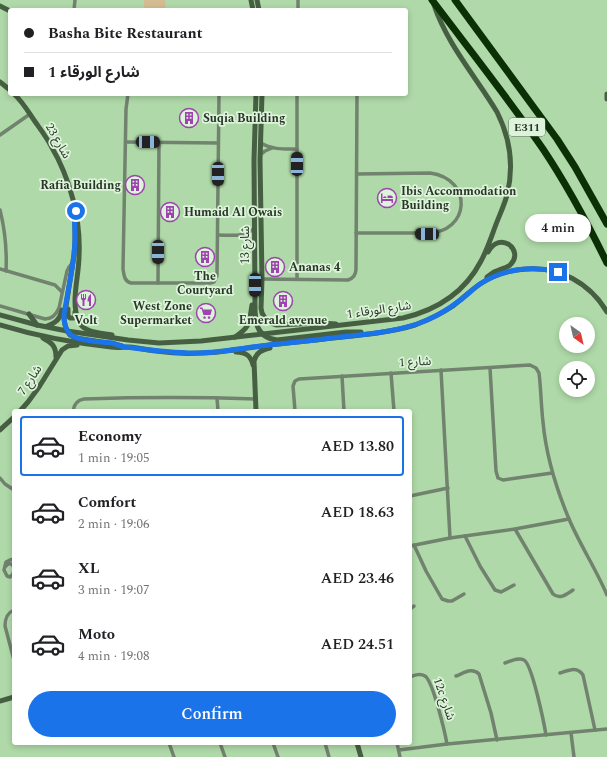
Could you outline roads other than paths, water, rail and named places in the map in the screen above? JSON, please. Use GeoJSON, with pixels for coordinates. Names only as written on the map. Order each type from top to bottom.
{"type":"FeatureCollection","features":[{"type":"Feature","properties":{"kind":"highway","name":"E311"},"geometry":{"type":"LineString","coordinates":[[432,0],[516,111],[543,150],[586,221],[607,263]]}},
{"type":"Feature","properties":{"kind":"highway","name":"E311"},"geometry":{"type":"LineString","coordinates":[[455,0],[557,139],[607,224]]}},
{"type":"Feature","properties":{"kind":"street","name":"شارع الورقاء 1"},"geometry":{"type":"LineString","coordinates":[[0,315],[67,331],[159,343],[201,341],[403,318],[424,312],[449,298],[460,289],[473,274],[484,255],[506,200],[509,187],[510,152],[505,132],[497,112],[446,33],[432,0]]}},
{"type":"Feature","properties":{"kind":"street"},"geometry":{"type":"LineString","coordinates":[[0,82],[8,88]]}},
{"type":"Feature","properties":{"kind":"street"},"geometry":{"type":"LineString","coordinates":[[607,94],[607,99]]}},
{"type":"Feature","properties":{"kind":"street","name":"شارع 23"},"geometry":{"type":"LineString","coordinates":[[16,96],[21,101],[56,154],[66,178],[78,225],[79,264],[75,305],[80,323],[83,327],[90,330],[115,335],[128,340]]}},
{"type":"Feature","properties":{"kind":"street"},"geometry":{"type":"LineString","coordinates":[[128,96],[126,109],[124,277],[126,281],[131,283],[210,284],[214,282],[217,276],[219,96]]}},
{"type":"Feature","properties":{"kind":"street","name":"شارع 13"},"geometry":{"type":"LineString","coordinates":[[256,96],[254,160],[255,320],[262,334]]}},
{"type":"Feature","properties":{"kind":"street","name":"شارع 13"},"geometry":{"type":"LineString","coordinates":[[262,96],[261,311],[265,318],[271,323],[279,326],[321,323],[345,325]]}},
{"type":"Feature","properties":{"kind":"street"},"geometry":{"type":"LineString","coordinates":[[297,96],[297,279]]}},
{"type":"Feature","properties":{"kind":"street"},"geometry":{"type":"LineString","coordinates":[[262,279],[348,280],[353,277],[356,272],[357,96]]}},
{"type":"Feature","properties":{"kind":"street"},"geometry":{"type":"LineString","coordinates":[[0,135],[29,113]]}},
{"type":"Feature","properties":{"kind":"street"},"geometry":{"type":"LineString","coordinates":[[126,142],[218,143]]}},
{"type":"Feature","properties":{"kind":"street"},"geometry":{"type":"LineString","coordinates":[[158,283],[159,142]]}},
{"type":"Feature","properties":{"kind":"street"},"geometry":{"type":"LineString","coordinates":[[261,143],[273,148],[297,149]]}},
{"type":"Feature","properties":{"kind":"street"},"geometry":{"type":"LineString","coordinates":[[261,154],[273,148]]}},
{"type":"Feature","properties":{"kind":"street"},"geometry":{"type":"LineString","coordinates":[[356,174],[438,174],[446,177],[457,188],[461,203],[458,217],[442,232],[427,234],[356,233]]}},
{"type":"Feature","properties":{"kind":"street","name":"شارع 23"},"geometry":{"type":"LineString","coordinates":[[67,331],[64,318],[73,262],[75,236],[73,204]]}},
{"type":"Feature","properties":{"kind":"street"},"geometry":{"type":"LineString","coordinates":[[0,210],[6,243],[6,271]]}},
{"type":"Feature","properties":{"kind":"street"},"geometry":{"type":"LineString","coordinates":[[248,236],[255,228]]}},
{"type":"Feature","properties":{"kind":"street"},"geometry":{"type":"LineString","coordinates":[[218,235],[248,236],[255,242]]}},
{"type":"Feature","properties":{"kind":"street"},"geometry":{"type":"LineString","coordinates":[[473,274],[482,264],[496,243],[503,242],[512,247],[514,257],[511,264],[491,274],[480,284]]}},
{"type":"Feature","properties":{"kind":"street"},"geometry":{"type":"LineString","coordinates":[[0,306],[44,319],[53,317],[59,308],[68,269],[73,262]]}},
{"type":"Feature","properties":{"kind":"street","name":"شارع الورقاء 1"},"geometry":{"type":"LineString","coordinates":[[0,325],[36,335],[114,348],[124,347],[168,352],[220,352],[401,329],[431,318],[452,307],[480,284],[497,275],[515,270],[533,268],[552,271],[570,277],[585,287],[596,297],[607,312]]}},
{"type":"Feature","properties":{"kind":"street"},"geometry":{"type":"LineString","coordinates":[[0,269],[55,285],[62,292]]}},
{"type":"Feature","properties":{"kind":"street"},"geometry":{"type":"LineString","coordinates":[[71,274],[71,291],[68,315],[70,318],[75,316],[73,302],[75,293]]}},
{"type":"Feature","properties":{"kind":"street"},"geometry":{"type":"LineString","coordinates":[[55,285],[65,280]]}},
{"type":"Feature","properties":{"kind":"street"},"geometry":{"type":"LineString","coordinates":[[233,337],[249,324],[255,299]]}},
{"type":"Feature","properties":{"kind":"street"},"geometry":{"type":"LineString","coordinates":[[46,327],[58,320],[66,300]]}},
{"type":"Feature","properties":{"kind":"street"},"geometry":{"type":"LineString","coordinates":[[29,314],[37,325]]}},
{"type":"Feature","properties":{"kind":"street"},"geometry":{"type":"LineString","coordinates":[[67,331],[70,335],[76,338],[124,347]]}},
{"type":"Feature","properties":{"kind":"street"},"geometry":{"type":"LineString","coordinates":[[262,334],[277,340],[351,332],[368,334]]}},
{"type":"Feature","properties":{"kind":"street","name":"شارع 7"},"geometry":{"type":"LineString","coordinates":[[36,335],[52,344],[56,350],[56,359]]}},
{"type":"Feature","properties":{"kind":"street","name":"شارع 7"},"geometry":{"type":"LineString","coordinates":[[22,409],[39,387],[60,352],[66,347],[72,345],[84,344]]}},
{"type":"Feature","properties":{"kind":"street"},"geometry":{"type":"LineString","coordinates":[[256,409],[254,359],[258,353],[263,350],[280,344]]}},
{"type":"Feature","properties":{"kind":"street"},"geometry":{"type":"LineString","coordinates":[[220,352],[244,353],[250,358],[254,368]]}},
{"type":"Feature","properties":{"kind":"street","name":"شارع 1"},"geometry":{"type":"LineString","coordinates":[[295,409],[293,386],[295,381],[302,378],[530,365],[536,368],[539,373],[543,423],[552,472]]}},
{"type":"Feature","properties":{"kind":"street"},"geometry":{"type":"LineString","coordinates":[[490,368],[496,471],[498,478],[500,480],[507,480],[552,472],[569,520],[607,595]]}},
{"type":"Feature","properties":{"kind":"street"},"geometry":{"type":"LineString","coordinates":[[441,370],[450,538]]}},
{"type":"Feature","properties":{"kind":"street"},"geometry":{"type":"LineString","coordinates":[[391,373],[394,409]]}},
{"type":"Feature","properties":{"kind":"street"},"geometry":{"type":"LineString","coordinates":[[342,376],[344,409]]}},
{"type":"Feature","properties":{"kind":"street"},"geometry":{"type":"LineString","coordinates":[[74,409],[74,405],[83,399],[165,397],[256,398]]}},
{"type":"Feature","properties":{"kind":"street"},"geometry":{"type":"LineString","coordinates":[[217,398],[218,409]]}},
{"type":"Feature","properties":{"kind":"street"},"geometry":{"type":"LineString","coordinates":[[0,430],[12,419]]}},
{"type":"Feature","properties":{"kind":"street"},"geometry":{"type":"LineString","coordinates":[[0,478],[12,489]]}},
{"type":"Feature","properties":{"kind":"street"},"geometry":{"type":"LineString","coordinates":[[412,496],[448,488]]}},
{"type":"Feature","properties":{"kind":"street"},"geometry":{"type":"LineString","coordinates":[[464,594],[452,601],[442,599],[412,545],[569,520]]}},
{"type":"Feature","properties":{"kind":"street"},"geometry":{"type":"LineString","coordinates":[[515,529],[553,594],[558,597],[562,597],[573,590]]}},
{"type":"Feature","properties":{"kind":"street"},"geometry":{"type":"LineString","coordinates":[[465,536],[477,561],[495,590],[501,592],[514,585]]}},
{"type":"Feature","properties":{"kind":"street"},"geometry":{"type":"LineString","coordinates":[[12,559],[5,564],[5,572],[8,577],[12,575]]}},
{"type":"Feature","properties":{"kind":"street"},"geometry":{"type":"LineString","coordinates":[[5,566],[10,563],[12,564]]}},
{"type":"Feature","properties":{"kind":"street"},"geometry":{"type":"LineString","coordinates":[[12,611],[6,617],[5,626],[12,652]]}},
{"type":"Feature","properties":{"kind":"street"},"geometry":{"type":"LineString","coordinates":[[505,663],[520,659],[528,663],[546,735]]}},
{"type":"Feature","properties":{"kind":"street"},"geometry":{"type":"LineString","coordinates":[[560,673],[575,669],[579,670],[583,675],[596,730]]}},
{"type":"Feature","properties":{"kind":"street"},"geometry":{"type":"LineString","coordinates":[[456,676],[471,670],[479,674],[491,713],[497,740]]}},
{"type":"Feature","properties":{"kind":"street","name":"12c شارع"},"geometry":{"type":"LineString","coordinates":[[412,676],[419,674],[429,679],[448,744]]}},
{"type":"Feature","properties":{"kind":"street"},"geometry":{"type":"LineString","coordinates":[[0,701],[12,698]]}},
{"type":"Feature","properties":{"kind":"street"},"geometry":{"type":"LineString","coordinates":[[399,750],[607,729]]}},
{"type":"Feature","properties":{"kind":"street"},"geometry":{"type":"LineString","coordinates":[[571,733],[574,757]]}},
{"type":"Feature","properties":{"kind":"street"},"geometry":{"type":"LineString","coordinates":[[170,745],[174,757]]}},
{"type":"Feature","properties":{"kind":"street"},"geometry":{"type":"LineString","coordinates":[[221,745],[225,757]]}},
{"type":"Feature","properties":{"kind":"street"},"geometry":{"type":"LineString","coordinates":[[274,745],[278,757]]}},
{"type":"Feature","properties":{"kind":"street"},"geometry":{"type":"LineString","coordinates":[[326,745],[329,757]]}},
{"type":"Feature","properties":{"kind":"street"},"geometry":{"type":"LineString","coordinates":[[358,745],[360,757]]}},
{"type":"Feature","properties":{"kind":"street"},"geometry":{"type":"LineString","coordinates":[[398,745],[400,757]]}},
{"type":"Feature","properties":{"kind":"place","name":"Suqia Building"},"geometry":{"type":"Point","coordinates":[189,118]}},
{"type":"Feature","properties":{"kind":"place","name":"Rafia Building"},"geometry":{"type":"Point","coordinates":[135,185]}},
{"type":"Feature","properties":{"kind":"place","name":"Ibis Accommodation Building"},"geometry":{"type":"Point","coordinates":[387,198]}},
{"type":"Feature","properties":{"kind":"place","name":"Humaid Al Owais"},"geometry":{"type":"Point","coordinates":[170,212]}},
{"type":"Feature","properties":{"kind":"place","name":"The Courtyard"},"geometry":{"type":"Point","coordinates":[205,257]}},
{"type":"Feature","properties":{"kind":"place","name":"Ananas 4"},"geometry":{"type":"Point","coordinates":[275,267]}},
{"type":"Feature","properties":{"kind":"place","name":"Volt"},"geometry":{"type":"Point","coordinates":[86,300]}},
{"type":"Feature","properties":{"kind":"place","name":"Emerald avenue"},"geometry":{"type":"Point","coordinates":[283,301]}},
{"type":"Feature","properties":{"kind":"place","name":"West Zone Supermarket"},"geometry":{"type":"Point","coordinates":[206,313]}}]}
